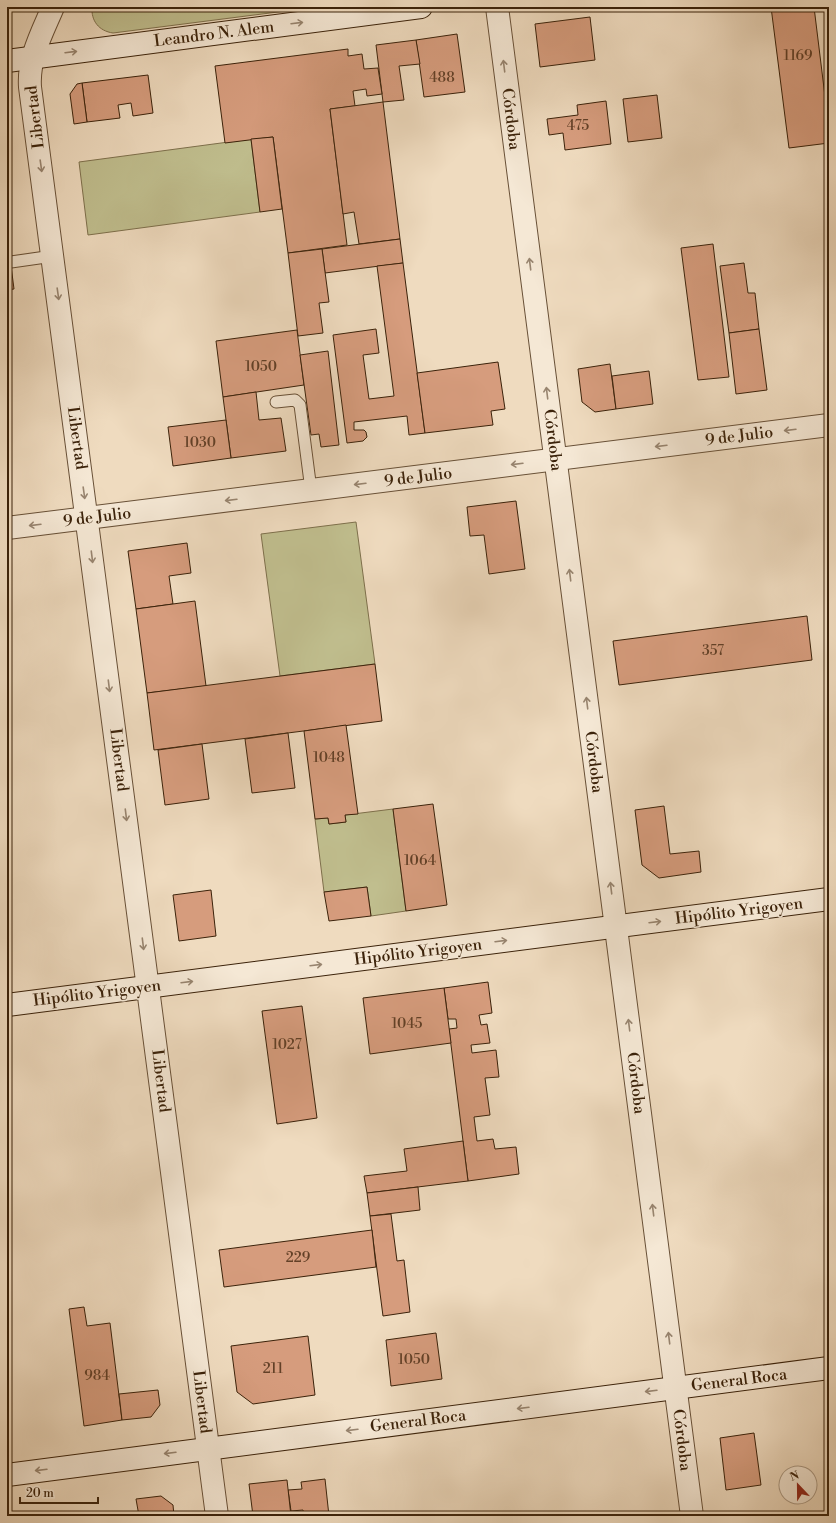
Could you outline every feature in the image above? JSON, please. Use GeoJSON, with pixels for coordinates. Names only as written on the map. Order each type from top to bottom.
{"type":"FeatureCollection","features":[{"type":"Feature","properties":{"kind":"street","name":"Libertad"},"geometry":{"type":"LineString","coordinates":[[53,7],[32,58],[30,87],[217,1516]]}},
{"type":"Feature","properties":{"kind":"street","name":"Leandro N. Alem"},"geometry":{"type":"LineString","coordinates":[[7,61],[421,7]]}},
{"type":"Feature","properties":{"kind":"street","name":"Córdoba"},"geometry":{"type":"LineString","coordinates":[[497,7],[692,1516]]}},
{"type":"Feature","properties":{"kind":"street","name":"9 de Julio"},"geometry":{"type":"LineString","coordinates":[[7,528],[829,425]]}},
{"type":"Feature","properties":{"kind":"street","name":"Hipólito Yrigoyen"},"geometry":{"type":"LineString","coordinates":[[7,1005],[829,899]]}},
{"type":"Feature","properties":{"kind":"street","name":"General Roca"},"geometry":{"type":"LineString","coordinates":[[7,1475],[829,1368]]}},
{"type":"Feature","properties":{"kind":"lane"},"geometry":{"type":"LineString","coordinates":[[11,262],[53,256]]}},
{"type":"Feature","properties":{"kind":"lane"},"geometry":{"type":"LineString","coordinates":[[276,402],[295,400],[300,405],[311,490]]}},
{"type":"Feature","properties":{"kind":"shaded area"},"geometry":{"type":"Polygon","coordinates":[[[92,7],[317,7],[113,33],[100,28],[93,17],[92,7]]]}},
{"type":"Feature","properties":{"kind":"shaded area"},"geometry":{"type":"Polygon","coordinates":[[[251,139],[260,212],[88,235],[79,162],[251,139]]]}},
{"type":"Feature","properties":{"kind":"shaded area"},"geometry":{"type":"Polygon","coordinates":[[[356,522],[375,664],[280,676],[261,534],[356,522]]]}},
{"type":"Feature","properties":{"kind":"shaded area"},"geometry":{"type":"Polygon","coordinates":[[[393,809],[406,911],[371,916],[367,887],[324,892],[315,819],[328,818],[329,824],[346,822],[345,815],[393,809]]]}},
{"type":"Feature","properties":{"kind":"building"},"geometry":{"type":"Polygon","coordinates":[[[771,7],[814,7],[829,129],[829,143],[789,148],[771,7]]]}},
{"type":"Feature","properties":{"kind":"building"},"geometry":{"type":"Polygon","coordinates":[[[590,17],[595,60],[540,67],[535,24],[590,17]]]}},
{"type":"Feature","properties":{"kind":"building"},"geometry":{"type":"Polygon","coordinates":[[[457,34],[465,92],[424,97],[416,40],[457,34]]]}},
{"type":"Feature","properties":{"kind":"building"},"geometry":{"type":"Polygon","coordinates":[[[416,40],[420,64],[399,66],[404,100],[383,102],[376,45],[416,40]]]}},
{"type":"Feature","properties":{"kind":"building"},"geometry":{"type":"Polygon","coordinates":[[[348,49],[348,56],[362,54],[364,69],[378,68],[382,94],[367,96],[366,89],[353,91],[355,106],[330,109],[347,245],[288,253],[273,137],[225,143],[215,66],[348,49]]]}},
{"type":"Feature","properties":{"kind":"building"},"geometry":{"type":"Polygon","coordinates":[[[148,75],[153,113],[133,116],[131,103],[118,105],[120,118],[87,122],[82,83],[148,75]]]}},
{"type":"Feature","properties":{"kind":"building"},"geometry":{"type":"Polygon","coordinates":[[[82,83],[87,122],[74,124],[70,94],[77,84],[82,83]]]}},
{"type":"Feature","properties":{"kind":"building"},"geometry":{"type":"Polygon","coordinates":[[[657,95],[662,138],[628,142],[623,99],[657,95]]]}},
{"type":"Feature","properties":{"kind":"building"},"geometry":{"type":"Polygon","coordinates":[[[606,101],[611,144],[565,150],[563,133],[549,135],[547,119],[578,115],[577,105],[606,101]]]}},
{"type":"Feature","properties":{"kind":"building"},"geometry":{"type":"Polygon","coordinates":[[[383,102],[400,239],[359,244],[354,212],[343,214],[330,109],[383,102]]]}},
{"type":"Feature","properties":{"kind":"building"},"geometry":{"type":"Polygon","coordinates":[[[273,137],[282,209],[260,212],[251,139],[273,137]]]}},
{"type":"Feature","properties":{"kind":"building"},"geometry":{"type":"Polygon","coordinates":[[[7,235],[14,289],[7,290],[7,235]]]}},
{"type":"Feature","properties":{"kind":"building"},"geometry":{"type":"Polygon","coordinates":[[[400,239],[403,263],[325,273],[322,249],[400,239]]]}},
{"type":"Feature","properties":{"kind":"building"},"geometry":{"type":"Polygon","coordinates":[[[713,244],[729,377],[698,380],[681,248],[713,244]]]}},
{"type":"Feature","properties":{"kind":"building"},"geometry":{"type":"Polygon","coordinates":[[[322,249],[329,302],[319,303],[323,333],[298,336],[288,253],[322,249]]]}},
{"type":"Feature","properties":{"kind":"building"},"geometry":{"type":"Polygon","coordinates":[[[403,263],[425,433],[409,435],[407,416],[354,422],[354,430],[364,430],[367,437],[363,441],[347,443],[333,335],[376,329],[379,353],[363,355],[369,399],[394,396],[377,266],[403,263]]]}},
{"type":"Feature","properties":{"kind":"building"},"geometry":{"type":"Polygon","coordinates":[[[744,263],[748,293],[755,293],[759,329],[729,333],[720,266],[744,263]]]}},
{"type":"Feature","properties":{"kind":"building"},"geometry":{"type":"Polygon","coordinates":[[[759,329],[767,390],[736,394],[729,333],[759,329]]]}},
{"type":"Feature","properties":{"kind":"building"},"geometry":{"type":"Polygon","coordinates":[[[297,330],[304,385],[223,397],[216,341],[297,330]]]}},
{"type":"Feature","properties":{"kind":"building"},"geometry":{"type":"Polygon","coordinates":[[[328,351],[339,445],[321,447],[319,434],[311,435],[300,355],[328,351]]]}},
{"type":"Feature","properties":{"kind":"building"},"geometry":{"type":"Polygon","coordinates":[[[498,362],[505,409],[491,411],[493,425],[425,433],[417,373],[498,362]]]}},
{"type":"Feature","properties":{"kind":"building"},"geometry":{"type":"Polygon","coordinates":[[[610,364],[616,409],[595,412],[582,402],[578,369],[610,364]]]}},
{"type":"Feature","properties":{"kind":"building"},"geometry":{"type":"Polygon","coordinates":[[[649,371],[653,404],[616,409],[612,376],[649,371]]]}},
{"type":"Feature","properties":{"kind":"building"},"geometry":{"type":"Polygon","coordinates":[[[256,392],[259,420],[281,418],[286,451],[231,458],[223,397],[256,392]]]}},
{"type":"Feature","properties":{"kind":"building"},"geometry":{"type":"Polygon","coordinates":[[[226,420],[231,458],[173,466],[168,427],[226,420]]]}},
{"type":"Feature","properties":{"kind":"building"},"geometry":{"type":"Polygon","coordinates":[[[516,501],[525,569],[489,574],[484,535],[470,536],[467,507],[516,501]]]}},
{"type":"Feature","properties":{"kind":"building"},"geometry":{"type":"Polygon","coordinates":[[[187,543],[191,573],[169,576],[173,604],[136,609],[128,551],[187,543]]]}},
{"type":"Feature","properties":{"kind":"building"},"geometry":{"type":"Polygon","coordinates":[[[195,601],[206,686],[147,693],[136,609],[195,601]]]}},
{"type":"Feature","properties":{"kind":"building"},"geometry":{"type":"Polygon","coordinates":[[[807,616],[812,660],[619,685],[613,641],[807,616]]]}},
{"type":"Feature","properties":{"kind":"building"},"geometry":{"type":"Polygon","coordinates":[[[375,664],[382,721],[154,750],[147,693],[375,664]]]}},
{"type":"Feature","properties":{"kind":"building"},"geometry":{"type":"Polygon","coordinates":[[[346,725],[358,814],[345,815],[346,822],[329,824],[328,818],[315,819],[304,731],[346,725]]]}},
{"type":"Feature","properties":{"kind":"building"},"geometry":{"type":"Polygon","coordinates":[[[288,733],[295,788],[252,793],[245,739],[288,733]]]}},
{"type":"Feature","properties":{"kind":"building"},"geometry":{"type":"Polygon","coordinates":[[[202,744],[209,799],[165,805],[158,750],[202,744]]]}},
{"type":"Feature","properties":{"kind":"building"},"geometry":{"type":"Polygon","coordinates":[[[433,804],[447,905],[406,911],[393,809],[433,804]]]}},
{"type":"Feature","properties":{"kind":"building"},"geometry":{"type":"Polygon","coordinates":[[[664,806],[670,854],[699,851],[701,872],[659,878],[642,865],[635,810],[664,806]]]}},
{"type":"Feature","properties":{"kind":"building"},"geometry":{"type":"Polygon","coordinates":[[[367,887],[371,916],[329,921],[324,892],[367,887]]]}},
{"type":"Feature","properties":{"kind":"building"},"geometry":{"type":"Polygon","coordinates":[[[211,890],[216,936],[179,941],[173,895],[211,890]]]}},
{"type":"Feature","properties":{"kind":"building"},"geometry":{"type":"Polygon","coordinates":[[[488,982],[492,1013],[479,1015],[481,1025],[487,1024],[490,1043],[471,1045],[472,1053],[496,1050],[499,1077],[485,1078],[490,1115],[474,1117],[477,1141],[493,1139],[495,1149],[516,1147],[519,1174],[468,1181],[449,1029],[457,1028],[456,1019],[448,1019],[444,988],[488,982]]]}},
{"type":"Feature","properties":{"kind":"building"},"geometry":{"type":"Polygon","coordinates":[[[444,988],[451,1043],[370,1054],[363,998],[444,988]]]}},
{"type":"Feature","properties":{"kind":"building"},"geometry":{"type":"Polygon","coordinates":[[[302,1006],[317,1118],[277,1124],[262,1011],[302,1006]]]}},
{"type":"Feature","properties":{"kind":"building"},"geometry":{"type":"Polygon","coordinates":[[[463,1141],[468,1181],[367,1193],[364,1176],[407,1171],[404,1149],[463,1141]]]}},
{"type":"Feature","properties":{"kind":"building"},"geometry":{"type":"Polygon","coordinates":[[[418,1187],[420,1210],[370,1216],[367,1193],[418,1187]]]}},
{"type":"Feature","properties":{"kind":"building"},"geometry":{"type":"Polygon","coordinates":[[[391,1214],[397,1261],[404,1260],[410,1312],[383,1316],[370,1216],[391,1214]]]}},
{"type":"Feature","properties":{"kind":"building"},"geometry":{"type":"Polygon","coordinates":[[[372,1230],[376,1267],[224,1287],[219,1250],[372,1230]]]}},
{"type":"Feature","properties":{"kind":"building"},"geometry":{"type":"Polygon","coordinates":[[[84,1307],[87,1326],[110,1323],[122,1420],[84,1426],[69,1309],[84,1307]]]}},
{"type":"Feature","properties":{"kind":"building"},"geometry":{"type":"Polygon","coordinates":[[[436,1333],[442,1379],[391,1386],[386,1340],[436,1333]]]}},
{"type":"Feature","properties":{"kind":"building"},"geometry":{"type":"Polygon","coordinates":[[[308,1336],[315,1395],[253,1404],[237,1392],[231,1346],[308,1336]]]}},
{"type":"Feature","properties":{"kind":"building"},"geometry":{"type":"Polygon","coordinates":[[[158,1390],[160,1405],[151,1417],[122,1420],[119,1394],[158,1390]]]}},
{"type":"Feature","properties":{"kind":"building"},"geometry":{"type":"Polygon","coordinates":[[[754,1433],[761,1485],[726,1490],[720,1438],[754,1433]]]}},
{"type":"Feature","properties":{"kind":"building"},"geometry":{"type":"Polygon","coordinates":[[[325,1479],[329,1516],[304,1516],[303,1510],[291,1511],[288,1490],[302,1489],[301,1482],[325,1479]]]}},
{"type":"Feature","properties":{"kind":"building"},"geometry":{"type":"Polygon","coordinates":[[[287,1480],[291,1516],[253,1516],[249,1484],[287,1480]]]}},
{"type":"Feature","properties":{"kind":"building"},"geometry":{"type":"Polygon","coordinates":[[[161,1496],[173,1505],[174,1516],[139,1516],[136,1499],[161,1496]]]}}]}
